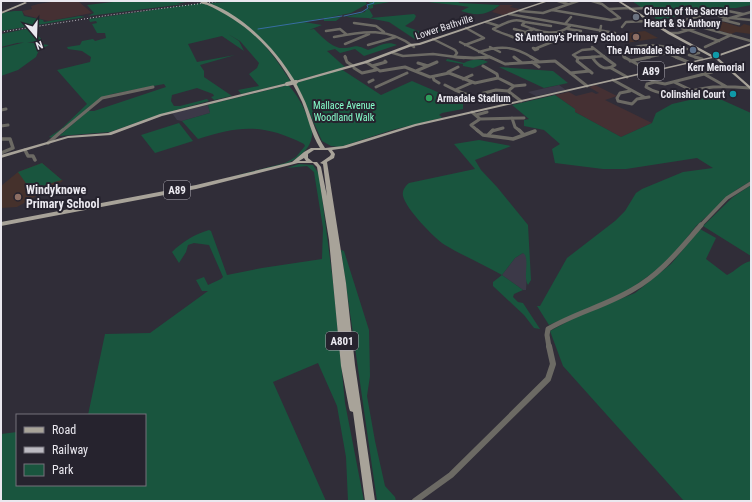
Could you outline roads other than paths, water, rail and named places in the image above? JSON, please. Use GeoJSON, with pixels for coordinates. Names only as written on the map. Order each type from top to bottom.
{"type":"FeatureCollection","features":[{"type":"Feature","properties":{"kind":"main road","name":"Lower Bathville"},"geometry":{"type":"LineString","coordinates":[[1,157],[68,137],[109,134],[161,115],[353,67],[548,1]]}},
{"type":"Feature","properties":{"kind":"main road"},"geometry":{"type":"LineString","coordinates":[[618,1],[668,33],[714,56],[750,88]]}},
{"type":"Feature","properties":{"kind":"main road"},"geometry":{"type":"LineString","coordinates":[[1,13],[29,2]]}},
{"type":"Feature","properties":{"kind":"main road"},"geometry":{"type":"LineString","coordinates":[[203,2],[236,18],[270,50],[286,71],[298,91],[318,141],[323,148]]}},
{"type":"Feature","properties":{"kind":"main road","name":"A89"},"geometry":{"type":"LineString","coordinates":[[289,165],[308,152],[323,148],[329,149],[344,147],[390,132],[474,114],[520,101],[702,59],[751,42]]}},
{"type":"Feature","properties":{"kind":"main road"},"geometry":{"type":"LineString","coordinates":[[313,162],[306,158],[315,133]]}},
{"type":"Feature","properties":{"kind":"main road","name":"A89"},"geometry":{"type":"LineString","coordinates":[[1,224],[196,186],[289,165],[325,162],[344,147]]}},
{"type":"Feature","properties":{"kind":"main road"},"geometry":{"type":"LineString","coordinates":[[329,149],[333,155]]}},
{"type":"Feature","properties":{"kind":"main road","name":"A801"},"geometry":{"type":"LineString","coordinates":[[313,162],[319,167],[323,185],[332,240],[345,366],[366,473]]}},
{"type":"Feature","properties":{"kind":"main road","name":"A801"},"geometry":{"type":"LineString","coordinates":[[325,162],[343,282],[351,365],[370,501]]}},
{"type":"Feature","properties":{"kind":"street"},"geometry":{"type":"LineString","coordinates":[[559,1],[569,4]]}},
{"type":"Feature","properties":{"kind":"street"},"geometry":{"type":"LineString","coordinates":[[558,10],[578,1]]}},
{"type":"Feature","properties":{"kind":"street"},"geometry":{"type":"LineString","coordinates":[[592,1],[601,3],[620,17],[618,19]]}},
{"type":"Feature","properties":{"kind":"street"},"geometry":{"type":"LineString","coordinates":[[609,9],[645,8]]}},
{"type":"Feature","properties":{"kind":"street"},"geometry":{"type":"LineString","coordinates":[[520,10],[538,15],[552,10],[558,10],[618,19],[626,22],[648,21]]}},
{"type":"Feature","properties":{"kind":"street"},"geometry":{"type":"LineString","coordinates":[[719,41],[670,24],[723,10],[743,14]]}},
{"type":"Feature","properties":{"kind":"street"},"geometry":{"type":"LineString","coordinates":[[668,33],[688,30],[751,12]]}},
{"type":"Feature","properties":{"kind":"street"},"geometry":{"type":"LineString","coordinates":[[709,13],[728,18],[751,20]]}},
{"type":"Feature","properties":{"kind":"street"},"geometry":{"type":"LineString","coordinates":[[509,14],[615,34]]}},
{"type":"Feature","properties":{"kind":"street"},"geometry":{"type":"LineString","coordinates":[[565,24],[571,17]]}},
{"type":"Feature","properties":{"kind":"street"},"geometry":{"type":"LineString","coordinates":[[550,26],[513,19],[493,29],[520,41],[539,38],[552,42]]}},
{"type":"Feature","properties":{"kind":"street"},"geometry":{"type":"LineString","coordinates":[[721,20],[733,24],[739,24]]}},
{"type":"Feature","properties":{"kind":"street"},"geometry":{"type":"LineString","coordinates":[[486,22],[499,26]]}},
{"type":"Feature","properties":{"kind":"street"},"geometry":{"type":"LineString","coordinates":[[525,22],[522,25],[547,32],[560,32],[568,29],[581,31]]}},
{"type":"Feature","properties":{"kind":"street"},"geometry":{"type":"LineString","coordinates":[[622,28],[626,22]]}},
{"type":"Feature","properties":{"kind":"street"},"geometry":{"type":"LineString","coordinates":[[352,27],[355,24],[376,26],[384,32],[407,41],[411,47],[420,45]]}},
{"type":"Feature","properties":{"kind":"street"},"geometry":{"type":"LineString","coordinates":[[600,31],[601,26]]}},
{"type":"Feature","properties":{"kind":"street"},"geometry":{"type":"LineString","coordinates":[[700,26],[751,42]]}},
{"type":"Feature","properties":{"kind":"street"},"geometry":{"type":"LineString","coordinates":[[465,45],[484,38],[466,28]]}},
{"type":"Feature","properties":{"kind":"street"},"geometry":{"type":"LineString","coordinates":[[326,30],[340,29],[346,34]]}},
{"type":"Feature","properties":{"kind":"street"},"geometry":{"type":"LineString","coordinates":[[515,29],[524,32],[534,29]]}},
{"type":"Feature","properties":{"kind":"street"},"geometry":{"type":"LineString","coordinates":[[337,41],[333,36],[360,32],[369,34]]}},
{"type":"Feature","properties":{"kind":"street"},"geometry":{"type":"LineString","coordinates":[[341,42],[347,44],[369,34],[384,32]]}},
{"type":"Feature","properties":{"kind":"street"},"geometry":{"type":"LineString","coordinates":[[524,32],[524,35],[532,38]]}},
{"type":"Feature","properties":{"kind":"street"},"geometry":{"type":"LineString","coordinates":[[537,48],[567,36],[560,32]]}},
{"type":"Feature","properties":{"kind":"street"},"geometry":{"type":"LineString","coordinates":[[705,47],[731,35]]}},
{"type":"Feature","properties":{"kind":"street"},"geometry":{"type":"LineString","coordinates":[[368,45],[396,37]]}},
{"type":"Feature","properties":{"kind":"street"},"geometry":{"type":"LineString","coordinates":[[344,38],[347,44]]}},
{"type":"Feature","properties":{"kind":"street"},"geometry":{"type":"LineString","coordinates":[[433,40],[455,50],[457,53],[454,57]]}},
{"type":"Feature","properties":{"kind":"street"},"geometry":{"type":"LineString","coordinates":[[460,42],[505,64],[555,61],[588,86]]}},
{"type":"Feature","properties":{"kind":"street"},"geometry":{"type":"LineString","coordinates":[[478,52],[502,44],[512,47],[538,61]]}},
{"type":"Feature","properties":{"kind":"street"},"geometry":{"type":"LineString","coordinates":[[650,71],[630,61],[623,55],[631,50],[663,46],[673,49]]}},
{"type":"Feature","properties":{"kind":"street"},"geometry":{"type":"LineString","coordinates":[[490,47],[500,52]]}},
{"type":"Feature","properties":{"kind":"street"},"geometry":{"type":"LineString","coordinates":[[630,61],[667,53],[673,49],[681,47],[687,50]]}},
{"type":"Feature","properties":{"kind":"street"},"geometry":{"type":"LineString","coordinates":[[570,73],[591,72],[577,61],[578,58],[573,54],[582,50],[593,48],[615,65],[611,68]]}},
{"type":"Feature","properties":{"kind":"street"},"geometry":{"type":"LineString","coordinates":[[699,52],[689,55],[702,59]]}},
{"type":"Feature","properties":{"kind":"street"},"geometry":{"type":"LineString","coordinates":[[392,53],[406,57],[434,53],[471,60],[489,57]]}},
{"type":"Feature","properties":{"kind":"street"},"geometry":{"type":"LineString","coordinates":[[667,53],[688,62]]}},
{"type":"Feature","properties":{"kind":"street"},"geometry":{"type":"LineString","coordinates":[[345,56],[347,62],[362,74],[376,70]]}},
{"type":"Feature","properties":{"kind":"street"},"geometry":{"type":"LineString","coordinates":[[578,58],[604,56]]}},
{"type":"Feature","properties":{"kind":"street"},"geometry":{"type":"LineString","coordinates":[[514,57],[522,63]]}},
{"type":"Feature","properties":{"kind":"street"},"geometry":{"type":"LineString","coordinates":[[592,57],[599,66],[611,68],[627,77]]}},
{"type":"Feature","properties":{"kind":"street"},"geometry":{"type":"LineString","coordinates":[[366,62],[376,70],[385,73],[405,67],[433,77],[438,81]]}},
{"type":"Feature","properties":{"kind":"street"},"geometry":{"type":"LineString","coordinates":[[372,66],[386,62]]}},
{"type":"Feature","properties":{"kind":"street"},"geometry":{"type":"LineString","coordinates":[[421,62],[428,66]]}},
{"type":"Feature","properties":{"kind":"street"},"geometry":{"type":"LineString","coordinates":[[532,62],[539,67]]}},
{"type":"Feature","properties":{"kind":"street"},"geometry":{"type":"LineString","coordinates":[[416,71],[436,63]]}},
{"type":"Feature","properties":{"kind":"street"},"geometry":{"type":"LineString","coordinates":[[449,74],[448,72],[457,68]]}},
{"type":"Feature","properties":{"kind":"street"},"geometry":{"type":"LineString","coordinates":[[485,68],[497,74],[498,78],[514,86],[525,85]]}},
{"type":"Feature","properties":{"kind":"street"},"geometry":{"type":"LineString","coordinates":[[639,74],[655,82],[665,84],[712,72]]}},
{"type":"Feature","properties":{"kind":"street"},"geometry":{"type":"LineString","coordinates":[[371,82],[377,86],[406,73]]}},
{"type":"Feature","properties":{"kind":"street"},"geometry":{"type":"LineString","coordinates":[[433,77],[449,74],[478,83],[498,78]]}},
{"type":"Feature","properties":{"kind":"street"},"geometry":{"type":"LineString","coordinates":[[704,74],[719,81],[727,87]]}},
{"type":"Feature","properties":{"kind":"street"},"geometry":{"type":"LineString","coordinates":[[463,79],[473,75]]}},
{"type":"Feature","properties":{"kind":"street"},"geometry":{"type":"LineString","coordinates":[[613,80],[630,91],[645,97]]}},
{"type":"Feature","properties":{"kind":"street"},"geometry":{"type":"LineString","coordinates":[[455,90],[471,82]]}},
{"type":"Feature","properties":{"kind":"street"},"geometry":{"type":"LineString","coordinates":[[655,82],[648,84],[646,87],[653,91],[671,94],[682,94],[708,87],[750,88]]}},
{"type":"Feature","properties":{"kind":"street"},"geometry":{"type":"LineString","coordinates":[[674,82],[693,91]]}},
{"type":"Feature","properties":{"kind":"street"},"geometry":{"type":"LineString","coordinates":[[508,91],[514,86]]}},
{"type":"Feature","properties":{"kind":"street"},"geometry":{"type":"LineString","coordinates":[[48,143],[102,98],[153,87]]}},
{"type":"Feature","properties":{"kind":"street"},"geometry":{"type":"LineString","coordinates":[[446,87],[465,95]]}},
{"type":"Feature","properties":{"kind":"street"},"geometry":{"type":"LineString","coordinates":[[482,93],[500,90],[508,91],[520,101]]}},
{"type":"Feature","properties":{"kind":"street"},"geometry":{"type":"LineString","coordinates":[[630,91],[620,94],[617,98],[618,101],[632,104],[637,99],[649,97]]}},
{"type":"Feature","properties":{"kind":"street"},"geometry":{"type":"LineString","coordinates":[[1,110],[6,109]]}},
{"type":"Feature","properties":{"kind":"street"},"geometry":{"type":"LineString","coordinates":[[474,114],[487,112]]}},
{"type":"Feature","properties":{"kind":"street"},"geometry":{"type":"LineString","coordinates":[[474,114],[480,119]]}},
{"type":"Feature","properties":{"kind":"street"},"geometry":{"type":"LineString","coordinates":[[512,118],[515,127],[524,134]]}},
{"type":"Feature","properties":{"kind":"street"},"geometry":{"type":"LineString","coordinates":[[524,118],[480,119],[471,125],[478,133],[513,139],[535,131]]}},
{"type":"Feature","properties":{"kind":"street"},"geometry":{"type":"LineString","coordinates":[[1,126],[8,125]]}},
{"type":"Feature","properties":{"kind":"street"},"geometry":{"type":"LineString","coordinates":[[488,135],[493,130],[503,128]]}},
{"type":"Feature","properties":{"kind":"street"},"geometry":{"type":"LineString","coordinates":[[1,139],[10,138],[12,150],[1,154]]}},
{"type":"Feature","properties":{"kind":"street"},"geometry":{"type":"LineString","coordinates":[[25,150],[28,156],[33,156],[35,160]]}},
{"type":"Feature","properties":{"kind":"street"},"geometry":{"type":"LineString","coordinates":[[415,501],[451,476],[548,379],[554,367],[554,357],[547,339],[548,329],[569,318],[635,290],[670,262],[702,223],[721,205],[739,190],[751,183]]}},
{"type":"Feature","properties":{"kind":"waterway"},"geometry":{"type":"LineString","coordinates":[[344,16],[362,12],[368,8],[367,5],[374,3],[373,1]]}},
{"type":"Feature","properties":{"kind":"waterway"},"geometry":{"type":"LineString","coordinates":[[258,29],[342,16]]}},
{"type":"Feature","properties":{"kind":"railway"},"geometry":{"type":"LineString","coordinates":[[1,32],[110,15],[221,1]]}},
{"type":"Feature","properties":{"kind":"place","name":"Church of the Sacred Heart & St Anthony"},"geometry":{"type":"Point","coordinates":[636,17]}},
{"type":"Feature","properties":{"kind":"place","name":"St Anthony's Primary School"},"geometry":{"type":"Point","coordinates":[636,37]}},
{"type":"Feature","properties":{"kind":"place","name":"The Armadale Shed"},"geometry":{"type":"Point","coordinates":[693,50]}},
{"type":"Feature","properties":{"kind":"place","name":"Kerr Memorial"},"geometry":{"type":"Point","coordinates":[716,55]}},
{"type":"Feature","properties":{"kind":"place","name":"Colinshiel Court"},"geometry":{"type":"Point","coordinates":[733,94]}},
{"type":"Feature","properties":{"kind":"place","name":"Armadale Stadium"},"geometry":{"type":"Point","coordinates":[429,98]}},
{"type":"Feature","properties":{"kind":"place","name":"Windyknowe Primary School"},"geometry":{"type":"Point","coordinates":[18,197]}},
{"type":"Feature","properties":{"kind":"park label","name":"Mallace Avenue Woodland Walk"},"geometry":{"type":"Point","coordinates":[344,110]}}]}
